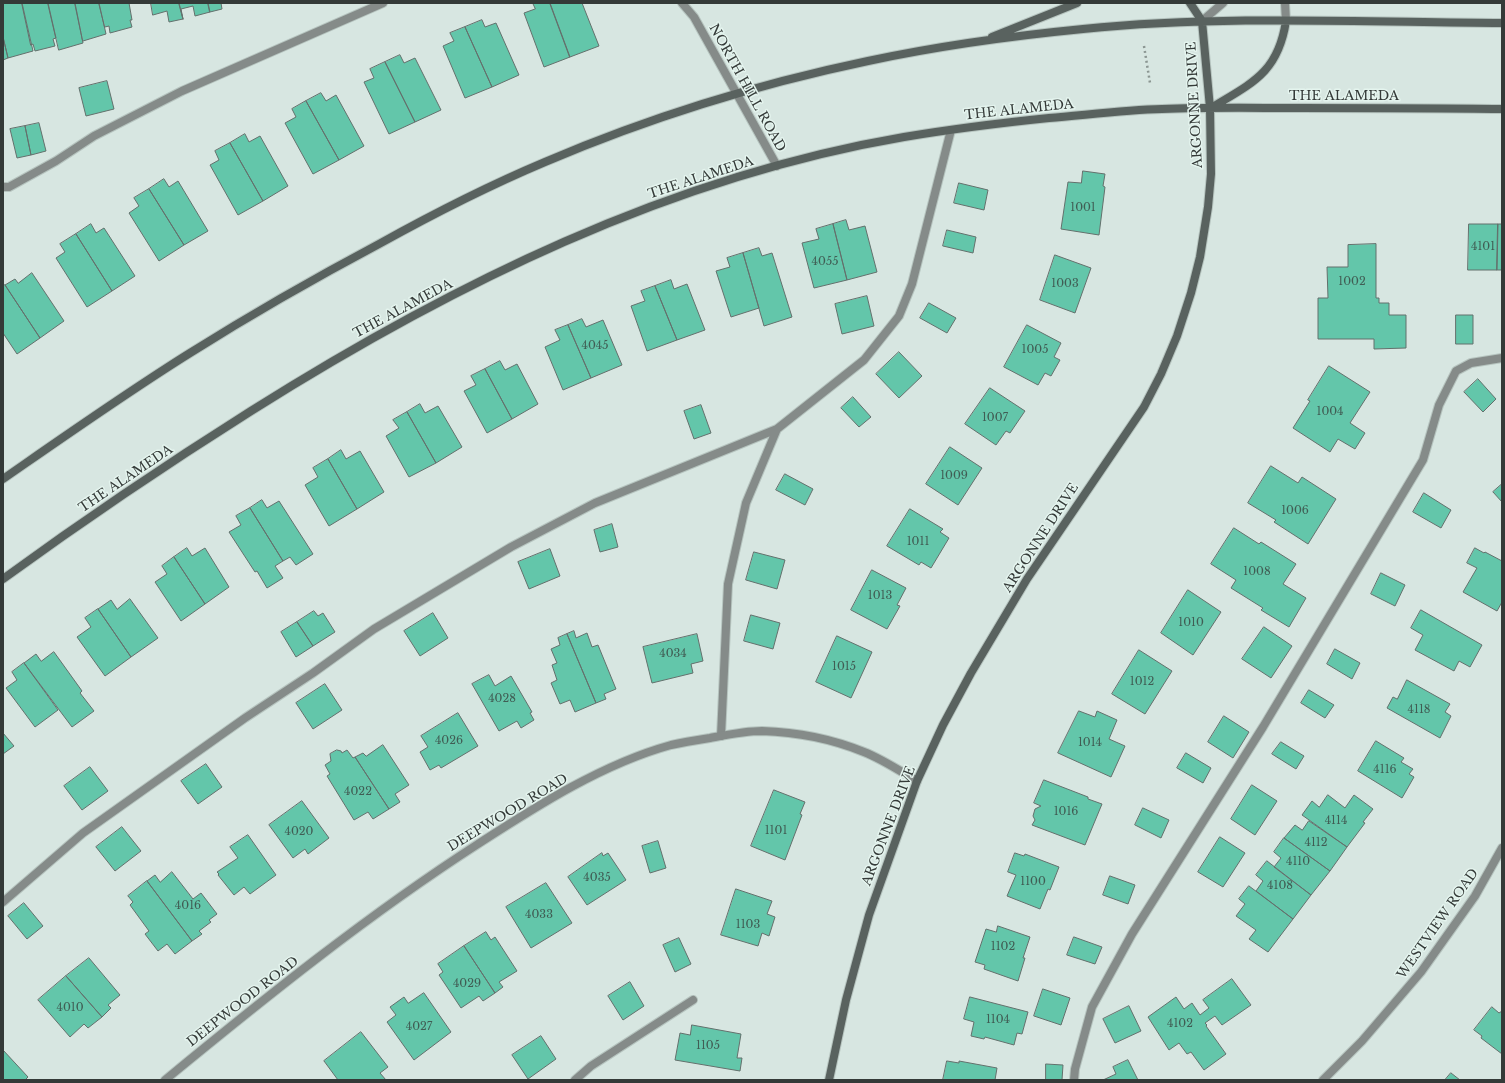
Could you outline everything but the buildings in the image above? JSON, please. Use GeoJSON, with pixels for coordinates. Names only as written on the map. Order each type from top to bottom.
{"type":"FeatureCollection","features":[{"type":"Feature","properties":{"kind":"main road"},"geometry":{"type":"LineString","coordinates":[[981,41],[1077,3]]}},
{"type":"Feature","properties":{"kind":"main road","name":"ARGONNE DRIVE"},"geometry":{"type":"LineString","coordinates":[[829,1080],[846,1000],[869,915],[917,781],[943,725],[975,666],[1027,579],[1144,407],[1161,374],[1180,329],[1200,256],[1208,207],[1211,174],[1210,108],[1202,21],[1190,3]]}},
{"type":"Feature","properties":{"kind":"main road"},"geometry":{"type":"LineString","coordinates":[[3,479],[189,353],[308,281],[466,197],[551,159],[613,135],[737,94],[867,61],[981,41],[1081,29],[1202,21],[1502,23]]}},
{"type":"Feature","properties":{"kind":"main road"},"geometry":{"type":"LineString","coordinates":[[1210,108],[1252,84],[1269,67],[1277,54],[1284,37],[1286,21]]}},
{"type":"Feature","properties":{"kind":"main road","name":"THE ALAMEDA"},"geometry":{"type":"LineString","coordinates":[[3,579],[93,514],[208,438],[364,342],[422,311],[541,252],[600,226],[705,188],[777,166],[848,148],[902,137],[950,130],[1085,115],[1158,109],[1210,108],[1502,109]]}},
{"type":"Feature","properties":{"kind":"street"},"geometry":{"type":"LineString","coordinates":[[3,187],[9,187],[56,161],[94,136],[182,91],[384,3]]}},
{"type":"Feature","properties":{"kind":"street","name":"NORTH HILL ROAD"},"geometry":{"type":"LineString","coordinates":[[682,3],[694,17],[777,166]]}},
{"type":"Feature","properties":{"kind":"street"},"geometry":{"type":"LineString","coordinates":[[1202,21],[1223,3]]}},
{"type":"Feature","properties":{"kind":"street"},"geometry":{"type":"LineString","coordinates":[[1285,3],[1286,21]]}},
{"type":"Feature","properties":{"kind":"street"},"geometry":{"type":"LineString","coordinates":[[3,902],[83,832],[245,718],[312,674],[374,629],[511,547],[595,503],[777,429],[864,360],[899,316],[912,284],[950,130]]}},
{"type":"Feature","properties":{"kind":"street"},"geometry":{"type":"LineString","coordinates":[[1074,1080],[1075,1069],[1092,1007],[1132,934],[1263,728],[1423,460],[1439,405],[1456,371],[1471,363],[1502,358]]}},
{"type":"Feature","properties":{"kind":"street"},"geometry":{"type":"LineString","coordinates":[[720,736],[728,584],[746,503],[777,429]]}},
{"type":"Feature","properties":{"kind":"street","name":"DEEPWOOD ROAD"},"geometry":{"type":"LineString","coordinates":[[165,1080],[356,929],[409,890],[514,821],[557,795],[610,768],[671,745],[720,736],[761,731],[810,736],[864,752],[917,781]]}},
{"type":"Feature","properties":{"kind":"street","name":"WESTVIEW ROAD"},"geometry":{"type":"LineString","coordinates":[[1324,1080],[1362,1041],[1421,972],[1475,896],[1502,848]]}},
{"type":"Feature","properties":{"kind":"street"},"geometry":{"type":"LineString","coordinates":[[575,1080],[591,1066],[693,1000]]}},
{"type":"Feature","properties":{"kind":"path"},"geometry":{"type":"LineString","coordinates":[[1144,46],[1150,83]]}}]}
